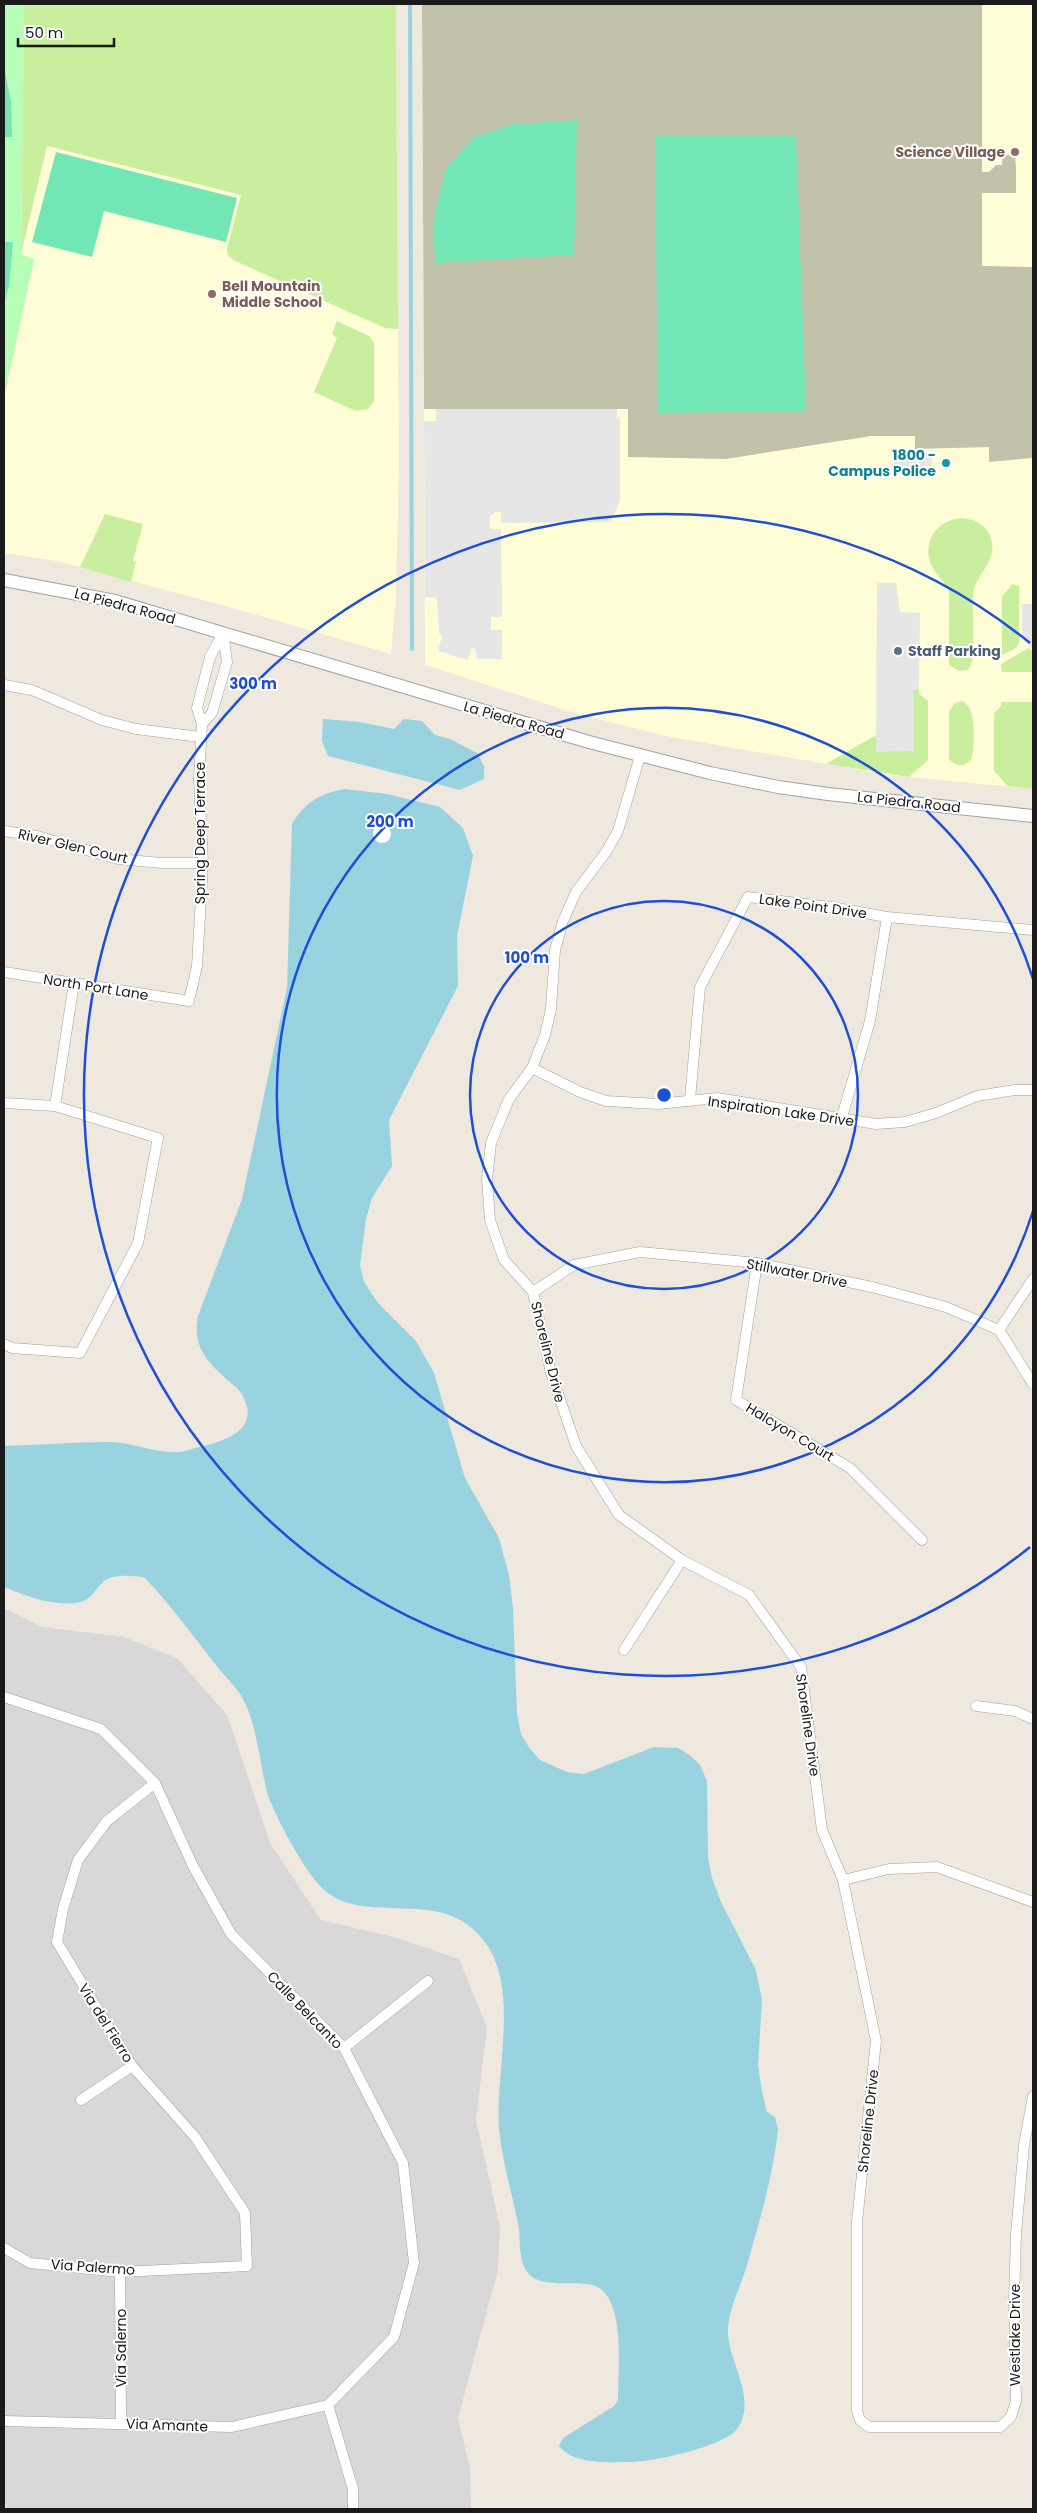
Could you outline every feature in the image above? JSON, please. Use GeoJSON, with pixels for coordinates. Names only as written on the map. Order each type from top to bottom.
{"type":"FeatureCollection","features":[{"type":"Feature","properties":{"kind":"street","name":"La Piedra Road"},"geometry":{"type":"LineString","coordinates":[[4,580],[114,601],[640,756],[778,787],[1033,816]]}},
{"type":"Feature","properties":{"kind":"street","name":"Spring Deep Terrace"},"geometry":{"type":"LineString","coordinates":[[189,1001],[197,966],[203,863],[200,737],[202,724],[197,708],[210,657],[223,633]]}},
{"type":"Feature","properties":{"kind":"street","name":"Spring Deep Terrace"},"geometry":{"type":"LineString","coordinates":[[202,724],[212,713],[227,662],[223,633]]}},
{"type":"Feature","properties":{"kind":"street"},"geometry":{"type":"LineString","coordinates":[[4,685],[32,690],[102,720],[119,725],[200,737]]}},
{"type":"Feature","properties":{"kind":"street","name":"Shoreline Drive"},"geometry":{"type":"LineString","coordinates":[[640,756],[618,831],[606,852],[576,892],[563,921],[555,950],[551,1009],[545,1035],[532,1068],[510,1099],[491,1143],[487,1179],[490,1220],[504,1260],[533,1292],[551,1373],[576,1446],[619,1515],[682,1560],[749,1595],[801,1667],[822,1830],[843,1880],[876,2040],[857,2222],[857,2411],[860,2420]]}},
{"type":"Feature","properties":{"kind":"street","name":"River Glen Court"},"geometry":{"type":"LineString","coordinates":[[4,831],[38,836],[118,859],[161,863],[203,863]]}},
{"type":"Feature","properties":{"kind":"street","name":"Lake Point Drive"},"geometry":{"type":"LineString","coordinates":[[690,1099],[700,987],[748,897],[831,907],[887,917],[1033,930]]}},
{"type":"Feature","properties":{"kind":"street"},"geometry":{"type":"LineString","coordinates":[[841,1120],[870,1021],[887,917]]}},
{"type":"Feature","properties":{"kind":"street","name":"North Port Lane"},"geometry":{"type":"LineString","coordinates":[[4,972],[189,1001]]}},
{"type":"Feature","properties":{"kind":"street"},"geometry":{"type":"LineString","coordinates":[[54,1106],[74,983]]}},
{"type":"Feature","properties":{"kind":"street","name":"Inspiration Lake Drive"},"geometry":{"type":"LineString","coordinates":[[532,1068],[580,1092],[606,1101],[658,1104],[690,1099],[717,1098],[841,1120],[876,1124],[905,1122],[936,1113],[977,1096],[1015,1090],[1033,1090]]}},
{"type":"Feature","properties":{"kind":"street"},"geometry":{"type":"LineString","coordinates":[[4,1103],[54,1106],[158,1138],[138,1244],[80,1353],[12,1348],[4,1344]]}},
{"type":"Feature","properties":{"kind":"street","name":"Stillwater Drive"},"geometry":{"type":"LineString","coordinates":[[533,1292],[574,1265],[640,1252],[757,1263],[872,1287],[946,1308],[999,1330]]}},
{"type":"Feature","properties":{"kind":"street","name":"Halcyon Court"},"geometry":{"type":"LineString","coordinates":[[757,1263],[736,1400],[850,1468],[922,1540]]}},
{"type":"Feature","properties":{"kind":"street"},"geometry":{"type":"LineString","coordinates":[[1033,1279],[999,1330],[1033,1384]]}},
{"type":"Feature","properties":{"kind":"street"},"geometry":{"type":"LineString","coordinates":[[624,1650],[682,1560]]}},
{"type":"Feature","properties":{"kind":"street","name":"Calle Belcanto"},"geometry":{"type":"LineString","coordinates":[[4,1697],[100,1729],[155,1783],[193,1866],[231,1934],[344,2048],[403,2163],[414,2262],[394,2337],[328,2404]]}},
{"type":"Feature","properties":{"kind":"street"},"geometry":{"type":"LineString","coordinates":[[976,1706],[1015,1711],[1033,1719]]}},
{"type":"Feature","properties":{"kind":"street","name":"Via del Fierro"},"geometry":{"type":"LineString","coordinates":[[155,1783],[107,1821],[78,1860],[63,1909],[57,1942],[132,2066],[195,2137],[245,2213],[247,2266]]}},
{"type":"Feature","properties":{"kind":"street"},"geometry":{"type":"LineString","coordinates":[[843,1880],[889,1869],[936,1867],[1033,1902]]}},
{"type":"Feature","properties":{"kind":"street"},"geometry":{"type":"LineString","coordinates":[[344,2048],[428,1981]]}},
{"type":"Feature","properties":{"kind":"street"},"geometry":{"type":"LineString","coordinates":[[81,2100],[132,2066]]}},
{"type":"Feature","properties":{"kind":"street","name":"Westlake Drive"},"geometry":{"type":"LineString","coordinates":[[860,2420],[869,2427],[1000,2427],[1011,2417],[1016,2401],[1014,2301],[1016,2234],[1029,2145],[1033,2096]]}},
{"type":"Feature","properties":{"kind":"street","name":"Via Palermo"},"geometry":{"type":"LineString","coordinates":[[4,2248],[30,2262],[120,2272],[247,2266]]}},
{"type":"Feature","properties":{"kind":"street","name":"Via Salerno"},"geometry":{"type":"LineString","coordinates":[[120,2272],[121,2424]]}},
{"type":"Feature","properties":{"kind":"street"},"geometry":{"type":"LineString","coordinates":[[328,2404],[353,2490],[353,2509]]}},
{"type":"Feature","properties":{"kind":"street","name":"Via Amante"},"geometry":{"type":"LineString","coordinates":[[4,2421],[232,2427],[328,2404]]}},
{"type":"Feature","properties":{"kind":"shaded area","name":"Bell Mountain Middle School"},"geometry":{"type":"Polygon","coordinates":[[[24,4],[396,4],[399,462],[396,596],[391,654],[247,612],[57,561],[4,553],[4,397],[34,260],[21,254],[24,4]]]}},
{"type":"Feature","properties":{"kind":"shaded area"},"geometry":{"type":"Polygon","coordinates":[[[422,4],[1033,4],[1033,789],[889,775],[666,736],[578,714],[425,665],[422,4]]]}},
{"type":"Feature","properties":{"kind":"shaded area"},"geometry":{"type":"Polygon","coordinates":[[[422,4],[982,4],[982,172],[989,172],[996,165],[1002,165],[1003,155],[1015,155],[1016,193],[982,193],[982,266],[1033,267],[1033,458],[989,462],[989,447],[915,449],[915,436],[871,436],[726,459],[628,457],[628,409],[424,409],[422,4]]]}},
{"type":"Feature","properties":{"kind":"shaded area"},"geometry":{"type":"Polygon","coordinates":[[[436,409],[617,409],[617,417],[620,417],[620,500],[611,522],[501,523],[501,512],[496,512],[490,516],[490,529],[501,529],[502,617],[491,617],[491,630],[502,630],[502,659],[477,659],[475,648],[471,649],[468,660],[438,651],[442,636],[439,633],[437,598],[425,597],[424,421],[436,421],[436,409]]]}},
{"type":"Feature","properties":{"kind":"shaded area"},"geometry":{"type":"Polygon","coordinates":[[[932,452],[934,476],[903,476],[907,470],[894,470],[894,453],[932,452]]]}},
{"type":"Feature","properties":{"kind":"shaded area","name":"Staff Parking"},"geometry":{"type":"Polygon","coordinates":[[[877,583],[896,583],[900,612],[920,613],[919,689],[913,690],[914,751],[876,752],[877,583]]]}},
{"type":"Feature","properties":{"kind":"shaded area"},"geometry":{"type":"Polygon","coordinates":[[[1022,604],[1033,604],[1033,651],[1022,636],[1022,604]]]}},
{"type":"Feature","properties":{"kind":"shaded area"},"geometry":{"type":"Polygon","coordinates":[[[4,1608],[42,1627],[124,1637],[177,1658],[227,1715],[270,1843],[321,1920],[394,1937],[459,1959],[487,2028],[476,2120],[500,2227],[498,2270],[458,2418],[470,2468],[471,2509],[4,2509],[4,1608]]]}},
{"type":"Feature","properties":{"kind":"green space"},"geometry":{"type":"Polygon","coordinates":[[[4,4],[24,4],[21,254],[34,259],[4,397],[4,4]]]}},
{"type":"Feature","properties":{"kind":"green space"},"geometry":{"type":"Polygon","coordinates":[[[24,4],[396,4],[398,329],[385,328],[233,260],[228,255],[227,249],[241,195],[47,146],[21,254],[24,4]]]}},
{"type":"Feature","properties":{"kind":"green space"},"geometry":{"type":"Polygon","coordinates":[[[4,66],[11,102],[12,137],[4,137],[4,66]]]}},
{"type":"Feature","properties":{"kind":"green space"},"geometry":{"type":"Polygon","coordinates":[[[577,120],[574,255],[435,263],[433,221],[445,170],[474,137],[514,124],[577,120]]]}},
{"type":"Feature","properties":{"kind":"green space"},"geometry":{"type":"Polygon","coordinates":[[[796,135],[806,411],[658,413],[655,136],[796,135]]]}},
{"type":"Feature","properties":{"kind":"green space"},"geometry":{"type":"Polygon","coordinates":[[[56,152],[237,198],[226,242],[104,211],[92,257],[32,242],[56,152]]]}},
{"type":"Feature","properties":{"kind":"green space"},"geometry":{"type":"Polygon","coordinates":[[[4,242],[13,242],[9,286],[4,303],[4,242]]]}},
{"type":"Feature","properties":{"kind":"green space"},"geometry":{"type":"Polygon","coordinates":[[[337,321],[369,336],[374,343],[374,401],[368,409],[356,411],[314,392],[337,338],[332,334],[337,321]]]}},
{"type":"Feature","properties":{"kind":"green space"},"geometry":{"type":"Polygon","coordinates":[[[105,514],[143,524],[133,561],[136,562],[131,582],[80,567],[105,514]]]}},
{"type":"Feature","properties":{"kind":"green space"},"geometry":{"type":"Polygon","coordinates":[[[960,518],[973,520],[984,527],[992,543],[992,551],[987,566],[978,579],[973,595],[972,662],[968,670],[959,671],[949,665],[949,591],[931,564],[929,548],[930,540],[938,528],[944,523],[960,518]]]}},
{"type":"Feature","properties":{"kind":"green space"},"geometry":{"type":"Polygon","coordinates":[[[1012,584],[1019,586],[1019,643],[1016,648],[1002,655],[1002,597],[1012,584]]]}},
{"type":"Feature","properties":{"kind":"green space"},"geometry":{"type":"Polygon","coordinates":[[[1029,648],[1033,652],[1033,672],[1002,672],[1001,665],[1004,662],[1029,648]]]}},
{"type":"Feature","properties":{"kind":"green space"},"geometry":{"type":"Polygon","coordinates":[[[913,689],[919,689],[919,694],[928,701],[928,760],[909,777],[826,764],[876,735],[877,752],[913,689]]]}},
{"type":"Feature","properties":{"kind":"green space"},"geometry":{"type":"Polygon","coordinates":[[[962,701],[970,711],[974,737],[971,760],[966,764],[960,765],[954,764],[949,759],[949,711],[955,703],[962,701]]]}},
{"type":"Feature","properties":{"kind":"green space"},"geometry":{"type":"Polygon","coordinates":[[[1001,702],[1033,702],[1033,789],[1008,786],[994,771],[994,713],[1001,706],[1001,702]]]}},
{"type":"Feature","properties":{"kind":"water"},"geometry":{"type":"Polygon","coordinates":[[[323,719],[360,722],[394,729],[404,719],[422,721],[435,735],[450,739],[477,753],[484,766],[484,779],[460,790],[328,756],[322,741],[323,719]]]}},
{"type":"Feature","properties":{"kind":"water"},"geometry":{"type":"Polygon","coordinates":[[[345,789],[387,794],[440,807],[463,828],[473,856],[457,936],[458,986],[389,1120],[392,1166],[372,1198],[366,1219],[360,1265],[364,1282],[378,1303],[416,1341],[434,1373],[465,1478],[499,1538],[509,1575],[513,1608],[517,1714],[521,1734],[530,1749],[540,1760],[567,1772],[584,1774],[654,1747],[678,1748],[691,1756],[700,1765],[707,1781],[708,1857],[712,1878],[721,1902],[756,1970],[762,2000],[758,2065],[767,2112],[775,2117],[778,2129],[766,2198],[728,2327],[729,2340],[745,2404],[743,2417],[737,2429],[719,2441],[671,2456],[631,2462],[602,2462],[573,2457],[559,2446],[563,2438],[614,2406],[618,2400],[619,2342],[617,2326],[609,2300],[602,2290],[593,2285],[544,2282],[534,2278],[526,2270],[521,2256],[519,2229],[499,2129],[504,2012],[498,1967],[489,1948],[471,1927],[451,1916],[428,1910],[359,1905],[338,1899],[320,1886],[313,1878],[282,1827],[271,1802],[267,1792],[253,1723],[242,1698],[236,1688],[144,1577],[112,1577],[103,1582],[86,1600],[74,1603],[43,1600],[4,1587],[4,1446],[115,1442],[165,1452],[180,1452],[208,1445],[235,1434],[246,1421],[248,1412],[243,1396],[209,1362],[200,1346],[197,1328],[198,1316],[242,1199],[287,988],[292,824],[302,810],[314,800],[328,793],[345,789]]]}},
{"type":"Feature","properties":{"kind":"pier"},"geometry":{"type":"Polygon","coordinates":[[[378,825],[386,825],[391,830],[389,841],[378,843],[373,838],[373,830],[378,825]]]}},
{"type":"Feature","properties":{"kind":"waterway"},"geometry":{"type":"LineString","coordinates":[[410,4],[412,649]]}},
{"type":"Feature","properties":{"kind":"place","name":"Science Village"},"geometry":{"type":"Point","coordinates":[1015,152]}},
{"type":"Feature","properties":{"kind":"place","name":"Bell Mountain Middle School"},"geometry":{"type":"Point","coordinates":[212,294]}},
{"type":"Feature","properties":{"kind":"place","name":"1800 - Campus Police"},"geometry":{"type":"Point","coordinates":[946,463]}},
{"type":"Feature","properties":{"kind":"place","name":"Staff Parking"},"geometry":{"type":"Point","coordinates":[898,651]}}]}
